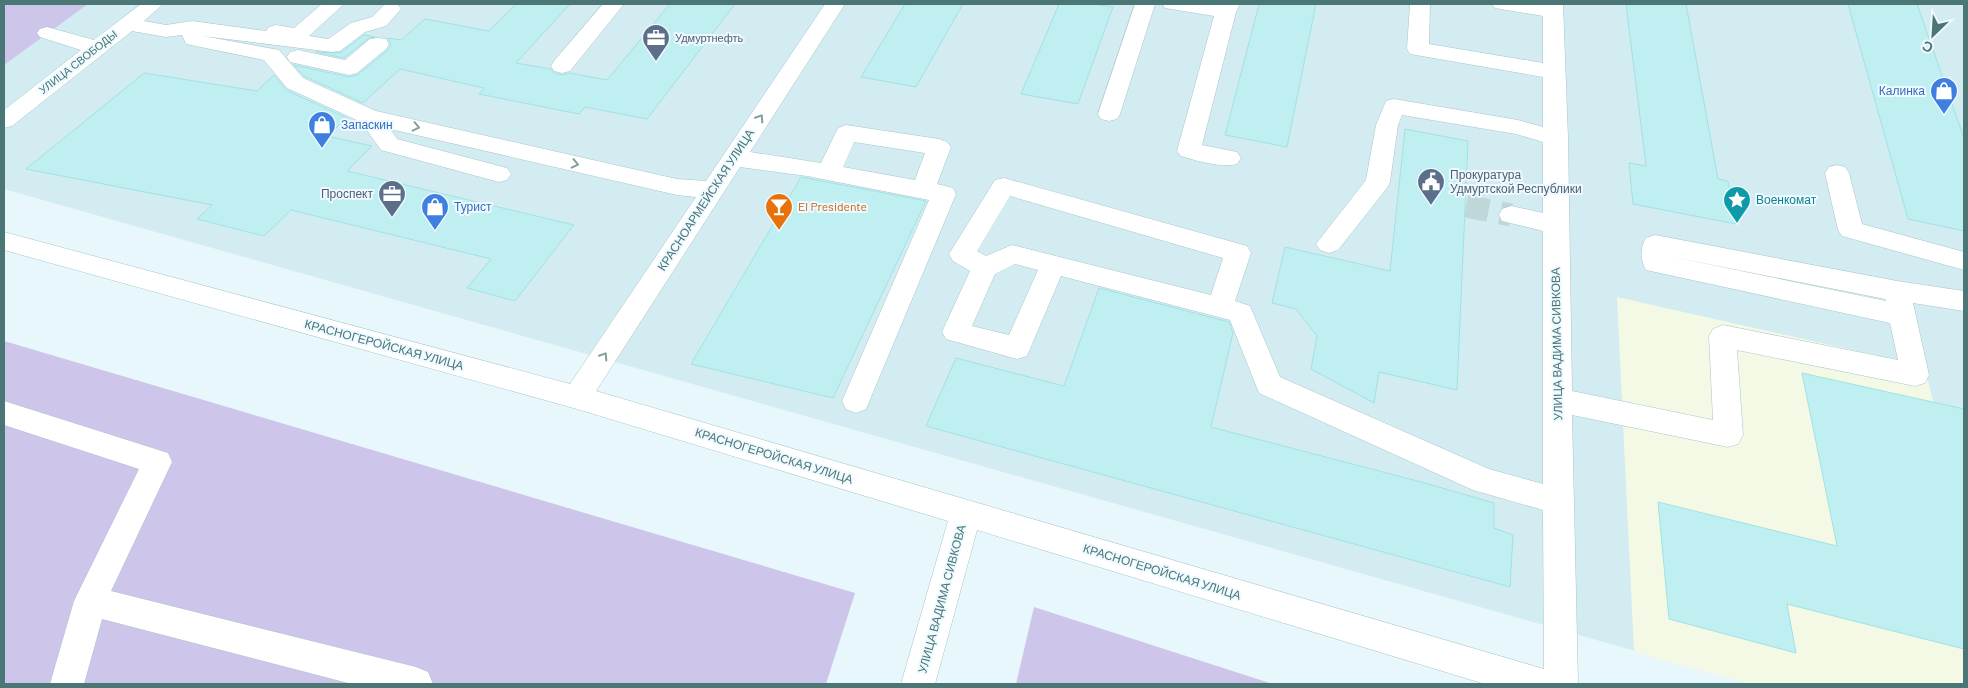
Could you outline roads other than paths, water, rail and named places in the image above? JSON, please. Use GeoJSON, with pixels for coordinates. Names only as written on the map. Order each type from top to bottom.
{"type":"FeatureCollection","features":[{"type":"Feature","properties":{"kind":"street","name":"УЛИЦА СВОБОДЫ"},"geometry":{"type":"LineString","coordinates":[[4,121],[153,4]]}},
{"type":"Feature","properties":{"kind":"street"},"geometry":{"type":"LineString","coordinates":[[192,28],[205,20],[298,35],[334,4]]}},
{"type":"Feature","properties":{"kind":"street"},"geometry":{"type":"LineString","coordinates":[[562,66],[614,4]]}},
{"type":"Feature","properties":{"kind":"street","name":"КРАСНОАРМЕЙСКАЯ УЛИЦА"},"geometry":{"type":"LineString","coordinates":[[577,397],[835,4]]}},
{"type":"Feature","properties":{"kind":"street"},"geometry":{"type":"LineString","coordinates":[[1109,114],[1146,4]]}},
{"type":"Feature","properties":{"kind":"street"},"geometry":{"type":"LineString","coordinates":[[1172,4],[1228,8],[1189,150],[1229,158]]}},
{"type":"Feature","properties":{"kind":"street"},"geometry":{"type":"LineString","coordinates":[[1420,4],[1418,49],[1554,72]]}},
{"type":"Feature","properties":{"kind":"street"},"geometry":{"type":"LineString","coordinates":[[1502,4],[1553,7]]}},
{"type":"Feature","properties":{"kind":"street","name":"УЛИЦА ВАДИМА СИВКОВА"},"geometry":{"type":"LineString","coordinates":[[1553,7],[1561,684]]}},
{"type":"Feature","properties":{"kind":"street"},"geometry":{"type":"LineString","coordinates":[[127,24],[166,31],[192,28],[332,46],[358,27],[378,22],[391,9]]}},
{"type":"Feature","properties":{"kind":"street"},"geometry":{"type":"LineString","coordinates":[[192,28],[193,40],[271,55],[303,58],[349,68],[378,44]]}},
{"type":"Feature","properties":{"kind":"street"},"geometry":{"type":"LineString","coordinates":[[47,33],[97,48]]}},
{"type":"Feature","properties":{"kind":"street"},"geometry":{"type":"LineString","coordinates":[[271,55],[295,83],[369,117],[677,187],[713,190]]}},
{"type":"Feature","properties":{"kind":"street"},"geometry":{"type":"LineString","coordinates":[[1329,244],[1378,182],[1387,125],[1394,106],[1518,127],[1556,138]]}},
{"type":"Feature","properties":{"kind":"street"},"geometry":{"type":"LineString","coordinates":[[369,117],[389,145],[500,174]]}},
{"type":"Feature","properties":{"kind":"street"},"geometry":{"type":"LineString","coordinates":[[828,173],[846,133],[939,148],[923,190]]}},
{"type":"Feature","properties":{"kind":"street"},"geometry":{"type":"LineString","coordinates":[[734,158],[807,168],[944,194],[856,401]]}},
{"type":"Feature","properties":{"kind":"street"},"geometry":{"type":"LineString","coordinates":[[1836,173],[1851,230],[1964,262]]}},
{"type":"Feature","properties":{"kind":"street"},"geometry":{"type":"LineString","coordinates":[[985,268],[962,254],[1004,186],[1238,253],[1220,308]]}},
{"type":"Feature","properties":{"kind":"street"},"geometry":{"type":"LineString","coordinates":[[1511,215],[1556,225]]}},
{"type":"Feature","properties":{"kind":"street","name":"КРАСНОГЕРОЙСКАЯ УЛИЦА"},"geometry":{"type":"LineString","coordinates":[[4,241],[577,397],[1540,684]]}},
{"type":"Feature","properties":{"kind":"street"},"geometry":{"type":"LineString","coordinates":[[1899,303],[1656,244],[1655,263],[1899,303],[1964,301]]}},
{"type":"Feature","properties":{"kind":"street"},"geometry":{"type":"LineString","coordinates":[[1053,265],[1017,348],[956,332],[985,268],[1012,254],[1240,313],[1269,385],[1484,481],[1559,501]]}},
{"type":"Feature","properties":{"kind":"street"},"geometry":{"type":"LineString","coordinates":[[1558,400],[1728,435],[1723,336],[1915,375],[1899,303]]}},
{"type":"Feature","properties":{"kind":"street"},"geometry":{"type":"LineString","coordinates":[[4,413],[157,462],[90,601],[67,684]]}},
{"type":"Feature","properties":{"kind":"street","name":"УЛИЦА ВАДИМА СИВКОВА"},"geometry":{"type":"LineString","coordinates":[[918,684],[966,513]]}},
{"type":"Feature","properties":{"kind":"street"},"geometry":{"type":"LineString","coordinates":[[90,601],[416,684]]}},
{"type":"Feature","properties":{"kind":"tunnel"},"geometry":{"type":"LineString","coordinates":[[1466,206],[1511,215]]}},
{"type":"Feature","properties":{"kind":"place","name":"Удмуртнефть"},"geometry":{"type":"Point","coordinates":[656,62]}},
{"type":"Feature","properties":{"kind":"place","name":"Калинка"},"geometry":{"type":"Point","coordinates":[1944,115]}},
{"type":"Feature","properties":{"kind":"place","name":"Запаскин"},"geometry":{"type":"Point","coordinates":[322,149]}},
{"type":"Feature","properties":{"kind":"place","name":"Прокуратура Удмуртской Республики"},"geometry":{"type":"Point","coordinates":[1431,206]}},
{"type":"Feature","properties":{"kind":"place","name":"Проспект"},"geometry":{"type":"Point","coordinates":[392,218]}},
{"type":"Feature","properties":{"kind":"place","name":"Военкомат"},"geometry":{"type":"Point","coordinates":[1737,224]}},
{"type":"Feature","properties":{"kind":"place","name":"Турист"},"geometry":{"type":"Point","coordinates":[435,231]}},
{"type":"Feature","properties":{"kind":"place","name":"El Presidente"},"geometry":{"type":"Point","coordinates":[779,231]}}]}
